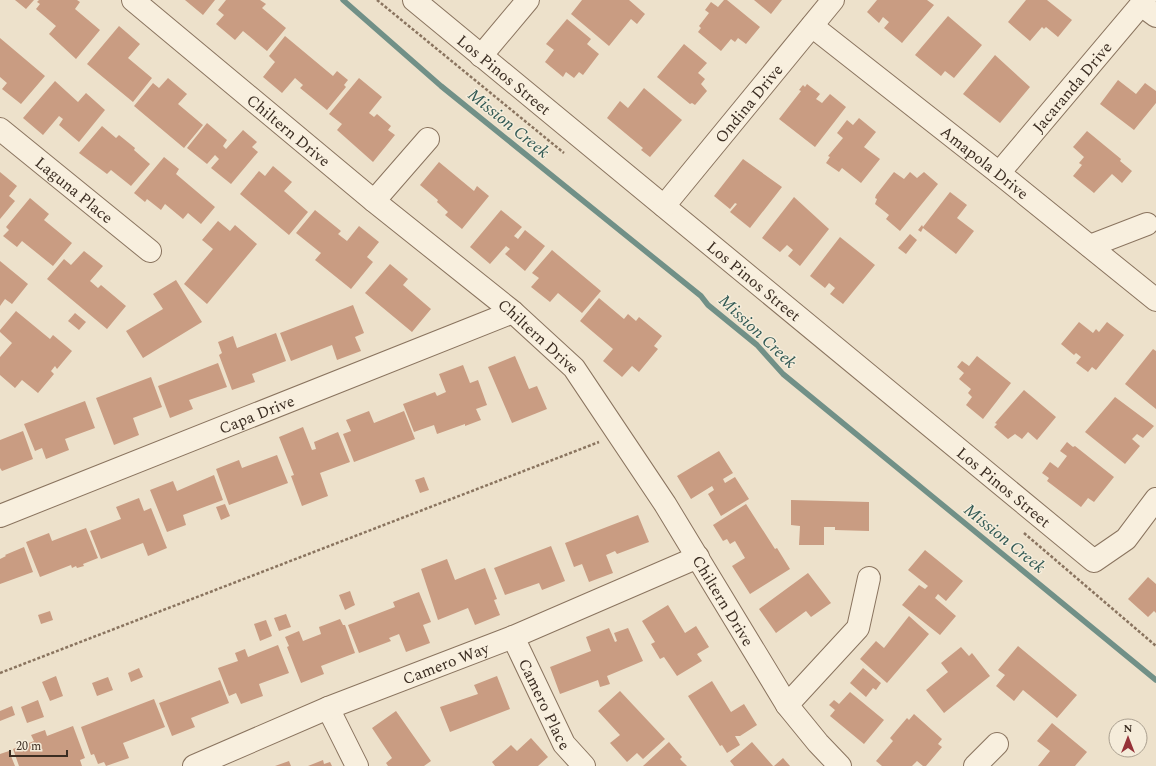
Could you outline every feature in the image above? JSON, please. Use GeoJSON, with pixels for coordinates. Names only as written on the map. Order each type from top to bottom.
{"type":"FeatureCollection","features":[{"type":"Feature","properties":{"kind":"street","name":"Chiltern Drive"},"geometry":{"type":"LineString","coordinates":[[133,0],[374,201],[513,312],[574,368],[620,434],[698,557],[787,705],[818,743],[840,766]]}},
{"type":"Feature","properties":{"kind":"street","name":"Los Pinos Street"},"geometry":{"type":"LineString","coordinates":[[414,0],[1094,561],[1126,539],[1156,499]]}},
{"type":"Feature","properties":{"kind":"street"},"geometry":{"type":"LineString","coordinates":[[481,56],[528,0]]}},
{"type":"Feature","properties":{"kind":"street","name":"Ondina Drive"},"geometry":{"type":"LineString","coordinates":[[664,206],[833,0]]}},
{"type":"Feature","properties":{"kind":"street","name":"Jacaranda Drive"},"geometry":{"type":"LineString","coordinates":[[999,173],[1147,7]]}},
{"type":"Feature","properties":{"kind":"street","name":"Amapola Drive"},"geometry":{"type":"LineString","coordinates":[[812,26],[999,173],[1156,300]]}},
{"type":"Feature","properties":{"kind":"street","name":"Laguna Place"},"geometry":{"type":"LineString","coordinates":[[0,129],[150,251]]}},
{"type":"Feature","properties":{"kind":"street"},"geometry":{"type":"LineString","coordinates":[[374,201],[428,139]]}},
{"type":"Feature","properties":{"kind":"street"},"geometry":{"type":"LineString","coordinates":[[1090,246],[1153,223]]}},
{"type":"Feature","properties":{"kind":"street","name":"Capa Drive"},"geometry":{"type":"LineString","coordinates":[[0,516],[513,312]]}},
{"type":"Feature","properties":{"kind":"street","name":"Camero Way"},"geometry":{"type":"LineString","coordinates":[[194,766],[328,708],[513,637],[698,557]]}},
{"type":"Feature","properties":{"kind":"street"},"geometry":{"type":"LineString","coordinates":[[787,705],[858,628],[869,578]]}},
{"type":"Feature","properties":{"kind":"street","name":"Camero Place"},"geometry":{"type":"LineString","coordinates":[[513,637],[564,744],[584,766]]}},
{"type":"Feature","properties":{"kind":"street"},"geometry":{"type":"LineString","coordinates":[[328,708],[357,766]]}},
{"type":"Feature","properties":{"kind":"street"},"geometry":{"type":"LineString","coordinates":[[975,766],[997,744]]}},
{"type":"Feature","properties":{"kind":"path"},"geometry":{"type":"LineString","coordinates":[[0,673],[620,434]]}},
{"type":"Feature","properties":{"kind":"building"},"geometry":{"type":"Polygon","coordinates":[[[15,0],[34,0],[26,9],[15,0]]]}},
{"type":"Feature","properties":{"kind":"building"},"geometry":{"type":"Polygon","coordinates":[[[39,0],[77,0],[80,2],[75,9],[100,30],[76,59],[49,34],[56,26],[36,9],[40,4],[37,2],[39,0]]]}},
{"type":"Feature","properties":{"kind":"building"},"geometry":{"type":"Polygon","coordinates":[[[185,0],[215,0],[203,15],[185,0]]]}},
{"type":"Feature","properties":{"kind":"building"},"geometry":{"type":"Polygon","coordinates":[[[226,0],[260,0],[266,4],[262,8],[286,28],[267,51],[243,31],[235,40],[216,24],[224,15],[218,10],[226,0]]]}},
{"type":"Feature","properties":{"kind":"building"},"geometry":{"type":"Polygon","coordinates":[[[582,0],[629,0],[645,14],[637,24],[631,19],[609,46],[571,14],[582,0]]]}},
{"type":"Feature","properties":{"kind":"building"},"geometry":{"type":"Polygon","coordinates":[[[724,0],[727,0],[760,27],[746,44],[738,38],[735,42],[731,39],[721,51],[698,32],[701,28],[699,26],[709,13],[705,10],[711,2],[718,7],[724,0]]]}},
{"type":"Feature","properties":{"kind":"building"},"geometry":{"type":"Polygon","coordinates":[[[754,0],[782,0],[771,14],[754,0]]]}},
{"type":"Feature","properties":{"kind":"building"},"geometry":{"type":"Polygon","coordinates":[[[877,0],[927,0],[934,5],[902,43],[884,28],[889,22],[883,17],[879,23],[867,12],[877,0]]]}},
{"type":"Feature","properties":{"kind":"building"},"geometry":{"type":"Polygon","coordinates":[[[1026,0],[1047,0],[1072,20],[1058,37],[1046,27],[1044,29],[1042,27],[1030,41],[1008,22],[1026,0]]]}},
{"type":"Feature","properties":{"kind":"building"},"geometry":{"type":"Polygon","coordinates":[[[948,16],[982,45],[954,78],[945,71],[941,76],[915,55],[948,16]]]}},
{"type":"Feature","properties":{"kind":"building"},"geometry":{"type":"Polygon","coordinates":[[[567,19],[591,39],[587,44],[599,54],[583,75],[579,72],[574,78],[566,72],[563,77],[545,62],[554,50],[546,44],[567,19]]]}},
{"type":"Feature","properties":{"kind":"building"},"geometry":{"type":"Polygon","coordinates":[[[119,26],[140,44],[128,58],[152,78],[133,102],[87,64],[119,26]]]}},
{"type":"Feature","properties":{"kind":"building"},"geometry":{"type":"Polygon","coordinates":[[[285,36],[333,76],[337,71],[348,80],[344,85],[346,87],[327,110],[300,88],[303,85],[295,78],[282,93],[263,77],[275,62],[269,56],[285,36]]]}},
{"type":"Feature","properties":{"kind":"building"},"geometry":{"type":"Polygon","coordinates":[[[0,38],[45,76],[21,104],[2,89],[7,83],[0,77],[0,38]]]}},
{"type":"Feature","properties":{"kind":"building"},"geometry":{"type":"Polygon","coordinates":[[[684,44],[707,63],[698,73],[705,79],[701,84],[707,91],[695,105],[692,103],[690,104],[657,77],[684,44]]]}},
{"type":"Feature","properties":{"kind":"building"},"geometry":{"type":"Polygon","coordinates":[[[995,55],[1030,87],[1000,123],[963,94],[995,55]]]}},
{"type":"Feature","properties":{"kind":"building"},"geometry":{"type":"Polygon","coordinates":[[[168,78],[187,94],[178,104],[203,125],[184,148],[134,106],[153,83],[159,88],[168,78]]]}},
{"type":"Feature","properties":{"kind":"building"},"geometry":{"type":"Polygon","coordinates":[[[359,78],[382,97],[369,113],[374,117],[377,114],[391,126],[388,130],[395,135],[373,162],[337,130],[342,124],[329,114],[359,78]]]}},
{"type":"Feature","properties":{"kind":"building"},"geometry":{"type":"Polygon","coordinates":[[[1118,80],[1136,94],[1145,83],[1156,91],[1156,103],[1134,130],[1100,104],[1118,80]]]}},
{"type":"Feature","properties":{"kind":"building"},"geometry":{"type":"Polygon","coordinates":[[[55,81],[78,102],[86,93],[105,110],[79,142],[59,125],[63,119],[59,116],[43,135],[23,118],[55,81]]]}},
{"type":"Feature","properties":{"kind":"building"},"geometry":{"type":"Polygon","coordinates":[[[807,84],[820,94],[816,99],[822,103],[830,94],[846,107],[815,147],[779,119],[801,91],[799,90],[803,85],[805,87],[807,84]]]}},
{"type":"Feature","properties":{"kind":"building"},"geometry":{"type":"Polygon","coordinates":[[[644,88],[682,120],[650,157],[641,150],[643,148],[607,118],[620,101],[628,108],[644,88]]]}},
{"type":"Feature","properties":{"kind":"building"},"geometry":{"type":"Polygon","coordinates":[[[859,118],[876,132],[864,147],[880,159],[861,183],[842,168],[839,172],[826,163],[830,157],[828,156],[843,138],[837,133],[847,120],[853,125],[859,118]]]}},
{"type":"Feature","properties":{"kind":"building"},"geometry":{"type":"Polygon","coordinates":[[[207,123],[227,140],[223,146],[226,149],[243,130],[257,142],[252,147],[258,152],[231,184],[211,168],[219,159],[215,155],[207,164],[187,148],[207,123]]]}},
{"type":"Feature","properties":{"kind":"building"},"geometry":{"type":"Polygon","coordinates":[[[102,126],[116,138],[119,135],[135,148],[134,150],[150,164],[131,186],[111,170],[107,174],[79,153],[102,126]]]}},
{"type":"Feature","properties":{"kind":"building"},"geometry":{"type":"Polygon","coordinates":[[[1087,131],[1121,159],[1120,161],[1132,171],[1122,183],[1112,174],[1094,193],[1073,176],[1082,165],[1079,163],[1084,157],[1073,147],[1087,131]]]}},
{"type":"Feature","properties":{"kind":"building"},"geometry":{"type":"Polygon","coordinates":[[[164,157],[179,169],[176,174],[215,207],[201,224],[188,213],[183,219],[165,204],[161,210],[147,199],[145,202],[134,193],[164,157]]]}},
{"type":"Feature","properties":{"kind":"building"},"geometry":{"type":"Polygon","coordinates":[[[743,159],[782,187],[750,228],[730,212],[737,204],[735,203],[730,209],[714,196],[743,159]]]}},
{"type":"Feature","properties":{"kind":"building"},"geometry":{"type":"Polygon","coordinates":[[[439,162],[474,191],[477,186],[489,196],[462,229],[445,215],[448,212],[437,202],[438,200],[420,185],[439,162]]]}},
{"type":"Feature","properties":{"kind":"building"},"geometry":{"type":"Polygon","coordinates":[[[273,166],[292,182],[284,191],[308,212],[289,235],[240,194],[259,171],[265,176],[273,166]]]}},
{"type":"Feature","properties":{"kind":"building"},"geometry":{"type":"Polygon","coordinates":[[[0,172],[17,186],[9,196],[15,201],[0,219],[0,172]]]}},
{"type":"Feature","properties":{"kind":"building"},"geometry":{"type":"Polygon","coordinates":[[[894,172],[904,179],[910,172],[917,178],[924,172],[938,184],[900,231],[886,219],[889,215],[875,204],[877,199],[875,198],[876,195],[894,172]]]}},
{"type":"Feature","properties":{"kind":"building"},"geometry":{"type":"Polygon","coordinates":[[[950,192],[967,205],[957,218],[974,231],[956,254],[923,228],[921,232],[918,230],[922,225],[923,227],[950,192]]]}},
{"type":"Feature","properties":{"kind":"building"},"geometry":{"type":"Polygon","coordinates":[[[794,197],[829,229],[800,266],[788,256],[793,250],[787,245],[780,252],[762,238],[794,197]]]}},
{"type":"Feature","properties":{"kind":"building"},"geometry":{"type":"Polygon","coordinates":[[[30,198],[49,214],[44,220],[72,243],[53,266],[22,241],[17,247],[3,236],[9,230],[6,227],[30,198]]]}},
{"type":"Feature","properties":{"kind":"building"},"geometry":{"type":"Polygon","coordinates":[[[315,210],[341,231],[338,234],[347,241],[359,226],[379,242],[367,257],[373,262],[351,289],[315,260],[321,253],[296,233],[315,210]]]}},
{"type":"Feature","properties":{"kind":"building"},"geometry":{"type":"Polygon","coordinates":[[[501,210],[522,227],[514,236],[518,239],[525,230],[545,246],[525,271],[505,254],[510,249],[506,246],[490,264],[470,247],[501,210]]]}},
{"type":"Feature","properties":{"kind":"building"},"geometry":{"type":"Polygon","coordinates":[[[218,221],[230,231],[235,225],[257,244],[207,304],[184,284],[213,249],[202,240],[218,221]]]}},
{"type":"Feature","properties":{"kind":"building"},"geometry":{"type":"Polygon","coordinates":[[[910,234],[917,240],[906,254],[898,248],[910,234]]]}},
{"type":"Feature","properties":{"kind":"building"},"geometry":{"type":"Polygon","coordinates":[[[840,237],[875,265],[843,304],[830,294],[835,288],[829,283],[825,288],[810,276],[840,237]]]}},
{"type":"Feature","properties":{"kind":"building"},"geometry":{"type":"Polygon","coordinates":[[[552,250],[601,291],[582,313],[558,293],[550,302],[531,287],[539,278],[532,273],[552,250]]]}},
{"type":"Feature","properties":{"kind":"building"},"geometry":{"type":"Polygon","coordinates":[[[84,251],[103,266],[90,281],[98,288],[101,285],[126,306],[107,329],[47,279],[64,259],[71,265],[84,251]]]}},
{"type":"Feature","properties":{"kind":"building"},"geometry":{"type":"Polygon","coordinates":[[[0,261],[28,284],[12,304],[5,299],[0,306],[0,261]]]}},
{"type":"Feature","properties":{"kind":"building"},"geometry":{"type":"Polygon","coordinates":[[[390,264],[408,279],[403,285],[431,309],[412,332],[365,293],[390,264]]]}},
{"type":"Feature","properties":{"kind":"building"},"geometry":{"type":"Polygon","coordinates":[[[176,280],[202,322],[143,358],[126,331],[163,309],[153,294],[176,280]]]}},
{"type":"Feature","properties":{"kind":"building"},"geometry":{"type":"Polygon","coordinates":[[[599,298],[624,319],[628,314],[636,321],[639,317],[662,336],[654,346],[658,349],[639,372],[632,366],[622,377],[603,361],[613,349],[580,321],[599,298]]]}},
{"type":"Feature","properties":{"kind":"building"},"geometry":{"type":"Polygon","coordinates":[[[353,305],[364,333],[355,337],[361,351],[337,360],[332,345],[291,361],[280,333],[353,305]]]}},
{"type":"Feature","properties":{"kind":"building"},"geometry":{"type":"Polygon","coordinates":[[[16,311],[50,339],[53,335],[72,351],[57,369],[55,366],[51,371],[54,374],[38,393],[22,380],[15,388],[0,375],[0,357],[12,343],[0,332],[0,330],[16,311]]]}},
{"type":"Feature","properties":{"kind":"building"},"geometry":{"type":"Polygon","coordinates":[[[75,313],[86,322],[79,330],[68,321],[75,313]]]}},
{"type":"Feature","properties":{"kind":"building"},"geometry":{"type":"Polygon","coordinates":[[[1079,322],[1093,333],[1096,329],[1099,332],[1107,322],[1124,335],[1096,370],[1092,367],[1088,372],[1076,363],[1081,357],[1076,353],[1074,355],[1061,344],[1079,322]]]}},
{"type":"Feature","properties":{"kind":"building"},"geometry":{"type":"Polygon","coordinates":[[[276,333],[286,361],[252,374],[255,382],[232,390],[219,355],[222,353],[218,342],[233,336],[237,348],[276,333]]]}},
{"type":"Feature","properties":{"kind":"building"},"geometry":{"type":"Polygon","coordinates":[[[1153,349],[1156,351],[1156,409],[1125,384],[1153,349]]]}},
{"type":"Feature","properties":{"kind":"building"},"geometry":{"type":"Polygon","coordinates":[[[515,356],[529,389],[537,386],[547,409],[512,423],[488,367],[515,356]]]}},
{"type":"Feature","properties":{"kind":"building"},"geometry":{"type":"Polygon","coordinates":[[[977,356],[1011,383],[983,419],[966,405],[972,397],[968,393],[971,389],[959,379],[964,373],[957,367],[962,361],[969,366],[977,356]]]}},
{"type":"Feature","properties":{"kind":"building"},"geometry":{"type":"Polygon","coordinates":[[[218,363],[227,387],[189,400],[193,409],[170,418],[158,386],[218,363]]]}},
{"type":"Feature","properties":{"kind":"building"},"geometry":{"type":"Polygon","coordinates":[[[463,365],[470,383],[478,380],[487,405],[476,409],[481,420],[437,434],[434,425],[414,432],[403,404],[435,392],[437,396],[446,392],[439,374],[463,365]]]}},
{"type":"Feature","properties":{"kind":"building"},"geometry":{"type":"Polygon","coordinates":[[[151,377],[162,407],[133,418],[139,435],[114,445],[96,398],[151,377]]]}},
{"type":"Feature","properties":{"kind":"building"},"geometry":{"type":"Polygon","coordinates":[[[1024,390],[1056,417],[1037,440],[1028,432],[1022,439],[1015,434],[1008,439],[994,427],[997,424],[995,423],[1024,390]]]}},
{"type":"Feature","properties":{"kind":"building"},"geometry":{"type":"Polygon","coordinates":[[[1115,397],[1154,426],[1143,438],[1137,434],[1132,439],[1140,446],[1125,464],[1085,432],[1115,397]]]}},
{"type":"Feature","properties":{"kind":"building"},"geometry":{"type":"Polygon","coordinates":[[[85,401],[95,428],[65,439],[69,450],[46,459],[42,448],[35,451],[24,424],[85,401]]]}},
{"type":"Feature","properties":{"kind":"building"},"geometry":{"type":"Polygon","coordinates":[[[369,411],[374,423],[404,411],[415,439],[354,462],[343,434],[351,431],[346,420],[369,411]]]}},
{"type":"Feature","properties":{"kind":"building"},"geometry":{"type":"Polygon","coordinates":[[[303,427],[312,450],[316,449],[314,442],[338,432],[350,462],[320,473],[328,496],[302,506],[291,476],[294,475],[279,437],[303,427]]]}},
{"type":"Feature","properties":{"kind":"building"},"geometry":{"type":"Polygon","coordinates":[[[23,431],[33,459],[2,471],[0,468],[0,440],[23,431]]]}},
{"type":"Feature","properties":{"kind":"building"},"geometry":{"type":"Polygon","coordinates":[[[1067,442],[1073,447],[1075,446],[1114,477],[1094,502],[1088,498],[1081,507],[1047,481],[1049,478],[1042,473],[1050,462],[1058,468],[1067,456],[1060,451],[1067,442]]]}},
{"type":"Feature","properties":{"kind":"building"},"geometry":{"type":"Polygon","coordinates":[[[719,451],[733,473],[723,479],[725,483],[735,477],[749,499],[721,516],[708,494],[714,490],[712,486],[691,499],[677,476],[719,451]]]}},
{"type":"Feature","properties":{"kind":"building"},"geometry":{"type":"Polygon","coordinates":[[[277,455],[288,483],[229,505],[216,469],[239,460],[242,468],[277,455]]]}},
{"type":"Feature","properties":{"kind":"building"},"geometry":{"type":"Polygon","coordinates":[[[214,475],[223,500],[183,515],[186,525],[167,532],[150,490],[173,481],[177,491],[214,475]]]}},
{"type":"Feature","properties":{"kind":"building"},"geometry":{"type":"Polygon","coordinates":[[[424,477],[429,490],[420,493],[415,480],[424,477]]]}},
{"type":"Feature","properties":{"kind":"building"},"geometry":{"type":"Polygon","coordinates":[[[139,498],[144,511],[151,508],[167,548],[148,556],[143,543],[101,559],[90,531],[121,519],[116,507],[139,498]]]}},
{"type":"Feature","properties":{"kind":"building"},"geometry":{"type":"Polygon","coordinates":[[[791,500],[869,502],[869,531],[835,530],[835,527],[824,527],[824,545],[799,545],[800,526],[791,525],[791,500]]]}},
{"type":"Feature","properties":{"kind":"building"},"geometry":{"type":"Polygon","coordinates":[[[225,504],[230,516],[221,520],[216,507],[225,504]]]}},
{"type":"Feature","properties":{"kind":"building"},"geometry":{"type":"Polygon","coordinates":[[[746,504],[775,549],[777,548],[790,569],[750,594],[732,566],[745,558],[735,541],[730,544],[727,539],[723,541],[713,525],[746,504]]]}},
{"type":"Feature","properties":{"kind":"building"},"geometry":{"type":"Polygon","coordinates":[[[638,515],[649,542],[617,554],[615,551],[606,555],[613,573],[589,582],[582,564],[574,567],[565,543],[638,515]]]}},
{"type":"Feature","properties":{"kind":"building"},"geometry":{"type":"Polygon","coordinates":[[[86,528],[98,558],[83,564],[84,566],[77,568],[76,566],[72,568],[71,565],[40,577],[26,542],[49,533],[52,541],[86,528]]]}},
{"type":"Feature","properties":{"kind":"building"},"geometry":{"type":"Polygon","coordinates":[[[551,546],[565,581],[542,590],[539,583],[505,595],[494,568],[551,546]]]}},
{"type":"Feature","properties":{"kind":"building"},"geometry":{"type":"Polygon","coordinates":[[[24,547],[33,572],[0,584],[0,559],[6,556],[5,555],[24,547]]]}},
{"type":"Feature","properties":{"kind":"building"},"geometry":{"type":"Polygon","coordinates":[[[925,550],[963,581],[946,601],[938,594],[935,598],[956,616],[940,635],[902,605],[919,585],[925,589],[928,586],[908,570],[925,550]]]}},
{"type":"Feature","properties":{"kind":"building"},"geometry":{"type":"Polygon","coordinates":[[[447,559],[455,580],[485,568],[497,599],[494,600],[500,615],[475,625],[468,608],[438,620],[421,569],[447,559]]]}},
{"type":"Feature","properties":{"kind":"building"},"geometry":{"type":"Polygon","coordinates":[[[808,573],[831,603],[811,617],[806,611],[776,633],[759,609],[808,573]]]}},
{"type":"Feature","properties":{"kind":"building"},"geometry":{"type":"Polygon","coordinates":[[[1148,577],[1156,584],[1156,613],[1154,611],[1148,617],[1128,599],[1148,577]]]}},
{"type":"Feature","properties":{"kind":"building"},"geometry":{"type":"Polygon","coordinates":[[[350,591],[355,605],[345,610],[339,595],[350,591]]]}},
{"type":"Feature","properties":{"kind":"building"},"geometry":{"type":"Polygon","coordinates":[[[419,592],[431,622],[423,625],[430,643],[406,652],[399,634],[389,638],[391,641],[359,653],[348,625],[395,607],[393,602],[419,592]]]}},
{"type":"Feature","properties":{"kind":"building"},"geometry":{"type":"Polygon","coordinates":[[[668,605],[685,633],[696,626],[709,647],[697,654],[702,661],[677,676],[664,657],[660,659],[651,644],[655,642],[642,621],[668,605]]]}},
{"type":"Feature","properties":{"kind":"building"},"geometry":{"type":"Polygon","coordinates":[[[50,611],[53,620],[41,624],[38,615],[50,611]]]}},
{"type":"Feature","properties":{"kind":"building"},"geometry":{"type":"Polygon","coordinates":[[[286,614],[291,627],[279,631],[274,618],[286,614]]]}},
{"type":"Feature","properties":{"kind":"building"},"geometry":{"type":"Polygon","coordinates":[[[909,616],[929,634],[887,683],[860,659],[876,641],[884,648],[909,616]]]}},
{"type":"Feature","properties":{"kind":"building"},"geometry":{"type":"Polygon","coordinates":[[[340,619],[343,625],[345,625],[355,653],[321,666],[324,674],[301,683],[287,647],[289,646],[285,637],[299,631],[303,641],[321,634],[319,627],[340,619]]]}},
{"type":"Feature","properties":{"kind":"building"},"geometry":{"type":"Polygon","coordinates":[[[266,620],[272,636],[260,641],[254,624],[266,620]]]}},
{"type":"Feature","properties":{"kind":"building"},"geometry":{"type":"Polygon","coordinates":[[[609,628],[615,642],[617,641],[614,633],[628,628],[643,661],[607,676],[610,684],[600,687],[598,680],[560,694],[550,667],[591,651],[586,637],[609,628]]]}},
{"type":"Feature","properties":{"kind":"building"},"geometry":{"type":"Polygon","coordinates":[[[278,645],[289,673],[259,684],[263,696],[241,704],[236,693],[229,696],[218,668],[238,661],[235,653],[245,649],[248,657],[278,645]]]}},
{"type":"Feature","properties":{"kind":"building"},"geometry":{"type":"Polygon","coordinates":[[[1018,646],[1077,695],[1057,718],[1023,690],[1014,701],[996,686],[1005,675],[998,670],[1018,646]]]}},
{"type":"Feature","properties":{"kind":"building"},"geometry":{"type":"Polygon","coordinates":[[[961,647],[969,656],[972,653],[990,676],[944,713],[926,690],[948,672],[941,663],[961,647]]]}},
{"type":"Feature","properties":{"kind":"building"},"geometry":{"type":"Polygon","coordinates":[[[139,668],[143,677],[131,682],[128,673],[139,668]]]}},
{"type":"Feature","properties":{"kind":"building"},"geometry":{"type":"Polygon","coordinates":[[[863,668],[881,683],[876,690],[873,688],[866,697],[850,683],[863,668]]]}},
{"type":"Feature","properties":{"kind":"building"},"geometry":{"type":"Polygon","coordinates":[[[56,676],[63,696],[50,701],[42,682],[56,676]]]}},
{"type":"Feature","properties":{"kind":"building"},"geometry":{"type":"Polygon","coordinates":[[[497,676],[510,709],[450,732],[440,707],[478,694],[474,685],[497,676]]]}},
{"type":"Feature","properties":{"kind":"building"},"geometry":{"type":"Polygon","coordinates":[[[108,677],[113,690],[97,696],[92,683],[108,677]]]}},
{"type":"Feature","properties":{"kind":"building"},"geometry":{"type":"Polygon","coordinates":[[[220,680],[229,703],[191,718],[195,727],[172,736],[159,703],[220,680]]]}},
{"type":"Feature","properties":{"kind":"building"},"geometry":{"type":"Polygon","coordinates":[[[712,681],[731,712],[744,704],[757,725],[740,736],[735,736],[740,745],[727,753],[722,745],[720,746],[688,696],[712,681]]]}},
{"type":"Feature","properties":{"kind":"building"},"geometry":{"type":"Polygon","coordinates":[[[620,691],[665,739],[643,759],[637,753],[627,762],[610,743],[620,735],[598,711],[620,691]]]}},
{"type":"Feature","properties":{"kind":"building"},"geometry":{"type":"Polygon","coordinates":[[[850,692],[884,720],[864,744],[830,716],[835,710],[829,705],[834,700],[839,704],[850,692]]]}},
{"type":"Feature","properties":{"kind":"building"},"geometry":{"type":"Polygon","coordinates":[[[154,699],[165,727],[123,743],[129,758],[106,766],[104,762],[98,764],[94,754],[91,755],[81,727],[154,699]]]}},
{"type":"Feature","properties":{"kind":"building"},"geometry":{"type":"Polygon","coordinates":[[[38,700],[44,717],[27,723],[21,707],[38,700]]]}},
{"type":"Feature","properties":{"kind":"building"},"geometry":{"type":"Polygon","coordinates":[[[12,706],[15,715],[0,721],[0,711],[12,706]]]}},
{"type":"Feature","properties":{"kind":"building"},"geometry":{"type":"Polygon","coordinates":[[[396,711],[431,761],[424,766],[388,766],[386,763],[392,758],[372,728],[396,711]]]}},
{"type":"Feature","properties":{"kind":"building"},"geometry":{"type":"Polygon","coordinates":[[[914,714],[942,739],[938,744],[942,747],[926,766],[923,766],[917,761],[912,766],[882,766],[876,761],[893,741],[890,738],[907,718],[909,720],[914,714]]]}},
{"type":"Feature","properties":{"kind":"building"},"geometry":{"type":"Polygon","coordinates":[[[1052,723],[1087,752],[1075,766],[1038,766],[1050,751],[1037,741],[1052,723]]]}},
{"type":"Feature","properties":{"kind":"building"},"geometry":{"type":"Polygon","coordinates":[[[73,726],[85,758],[80,760],[82,766],[19,766],[13,749],[34,741],[31,735],[45,730],[47,736],[73,726]]]}},
{"type":"Feature","properties":{"kind":"building"},"geometry":{"type":"Polygon","coordinates":[[[531,738],[548,757],[538,766],[495,766],[492,762],[511,745],[517,751],[531,738]]]}},
{"type":"Feature","properties":{"kind":"building"},"geometry":{"type":"Polygon","coordinates":[[[669,742],[682,757],[680,759],[687,766],[643,766],[669,742]]]}},
{"type":"Feature","properties":{"kind":"building"},"geometry":{"type":"Polygon","coordinates":[[[752,742],[773,766],[734,766],[730,761],[752,742]]]}},
{"type":"Feature","properties":{"kind":"building"},"geometry":{"type":"Polygon","coordinates":[[[9,751],[15,766],[0,766],[0,754],[9,751]]]}},
{"type":"Feature","properties":{"kind":"building"},"geometry":{"type":"Polygon","coordinates":[[[783,758],[790,766],[774,766],[783,758]]]}},
{"type":"Feature","properties":{"kind":"building"},"geometry":{"type":"Polygon","coordinates":[[[323,760],[324,764],[330,762],[332,766],[308,766],[323,760]]]}},
{"type":"Feature","properties":{"kind":"building"},"geometry":{"type":"Polygon","coordinates":[[[289,761],[291,766],[275,766],[289,761]]]}},
{"type":"Feature","properties":{"kind":"waterway","name":"Mission Creek"},"geometry":{"type":"LineString","coordinates":[[343,0],[441,86],[701,296],[708,305],[757,345],[783,374],[1156,680]]}}]}
